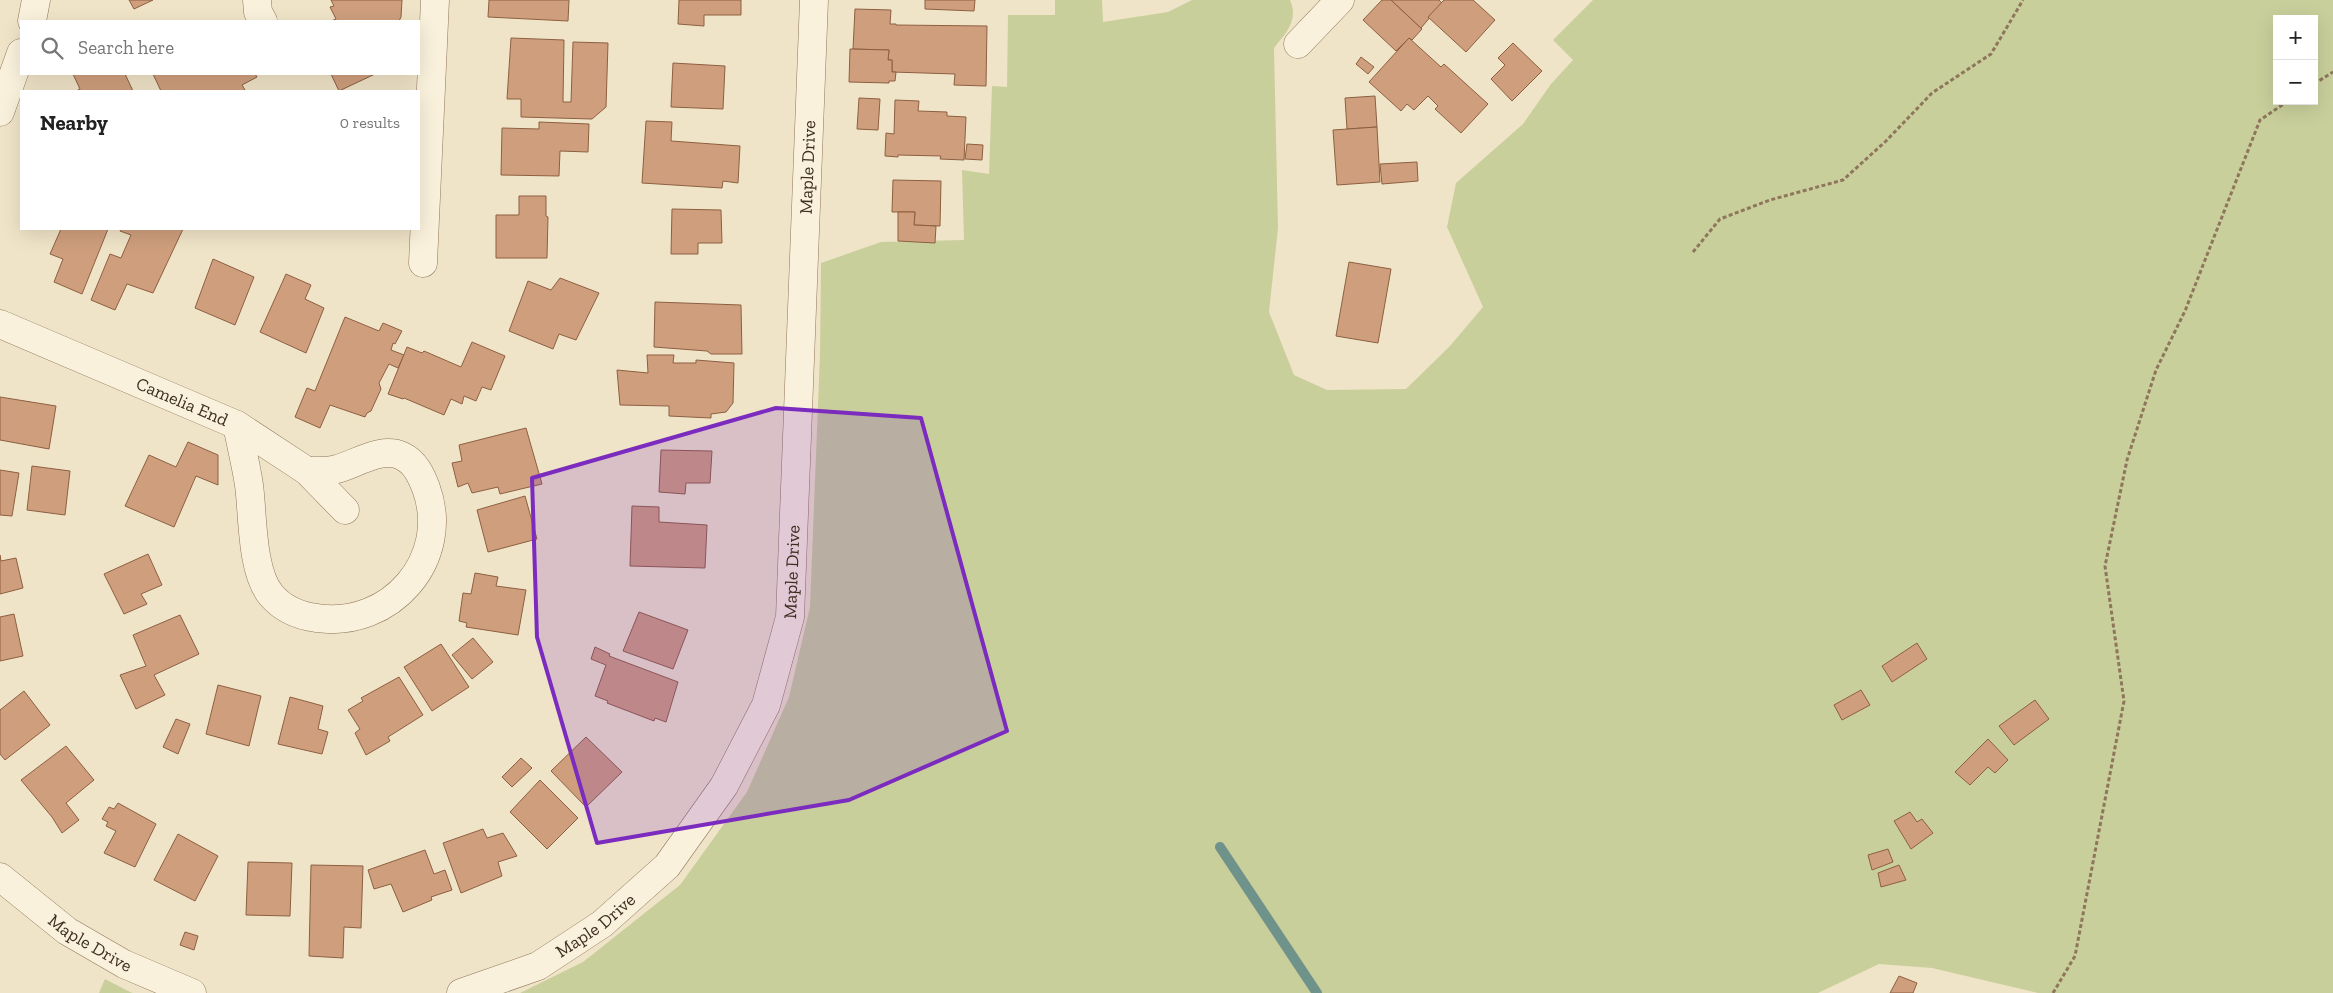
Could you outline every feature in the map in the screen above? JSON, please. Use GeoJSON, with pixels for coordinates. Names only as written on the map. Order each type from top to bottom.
{"type":"FeatureCollection","features":[{"type":"Feature","properties":{"kind":"street"},"geometry":{"type":"LineString","coordinates":[[32,20],[36,0]]}},
{"type":"Feature","properties":{"kind":"street"},"geometry":{"type":"LineString","coordinates":[[257,0],[258,12],[262,20]]}},
{"type":"Feature","properties":{"kind":"street"},"geometry":{"type":"LineString","coordinates":[[423,264],[435,0]]}},
{"type":"Feature","properties":{"kind":"street","name":"Maple Drive"},"geometry":{"type":"LineString","coordinates":[[461,993],[538,966],[602,924],[666,866],[724,786],[766,705],[790,617],[814,0]]}},
{"type":"Feature","properties":{"kind":"street"},"geometry":{"type":"LineString","coordinates":[[1298,44],[1340,0]]}},
{"type":"Feature","properties":{"kind":"street"},"geometry":{"type":"LineString","coordinates":[[0,112],[20,56]]}},
{"type":"Feature","properties":{"kind":"street","name":"Camelia End"},"geometry":{"type":"LineString","coordinates":[[0,324],[237,425],[307,471],[345,510]]}},
{"type":"Feature","properties":{"kind":"street"},"geometry":{"type":"LineString","coordinates":[[237,425],[249,484],[253,540],[263,578],[271,594],[292,612],[331,620],[356,617],[388,604],[408,584],[422,564],[429,546],[433,522],[431,500],[422,477],[413,463],[401,455],[392,453],[376,454],[335,470],[307,471]]}},
{"type":"Feature","properties":{"kind":"street","name":"Maple Drive"},"geometry":{"type":"LineString","coordinates":[[0,877],[67,931],[124,964],[192,993]]}},
{"type":"Feature","properties":{"kind":"path"},"geometry":{"type":"LineString","coordinates":[[1693,252],[1720,219],[1770,200],[1843,180],[1886,141],[1932,93],[1991,54],[2022,0]]}},
{"type":"Feature","properties":{"kind":"path"},"geometry":{"type":"LineString","coordinates":[[2318,81],[2333,72]]}},
{"type":"Feature","properties":{"kind":"path"},"geometry":{"type":"LineString","coordinates":[[2053,993],[2075,956],[2124,701],[2105,566],[2127,460],[2156,370],[2186,310],[2260,120],[2282,105]]}},
{"type":"Feature","properties":{"kind":"highlighted area"},"geometry":{"type":"Polygon","coordinates":[[[776,408],[921,418],[1007,731],[849,800],[597,843],[537,637],[532,478],[776,408]]]}},
{"type":"Feature","properties":{"kind":"green space"},"geometry":{"type":"Polygon","coordinates":[[[1055,0],[1102,0],[1103,22],[1168,12],[1192,0],[1290,0],[1293,14],[1290,26],[1274,48],[1278,228],[1269,312],[1294,375],[1327,390],[1406,389],[1450,346],[1483,307],[1447,227],[1456,183],[1523,124],[1551,84],[1573,60],[1553,40],[1593,0],[2333,0],[2333,993],[2038,993],[1932,968],[1879,964],[1818,993],[520,993],[583,962],[680,885],[747,792],[789,697],[810,607],[820,354],[821,263],[881,242],[964,240],[962,170],[989,174],[992,86],[1007,87],[1008,15],[1055,15],[1055,0]]]}},
{"type":"Feature","properties":{"kind":"green space"},"geometry":{"type":"Polygon","coordinates":[[[105,979],[130,992],[133,993],[99,993],[105,979]]]}},
{"type":"Feature","properties":{"kind":"building"},"geometry":{"type":"Polygon","coordinates":[[[129,0],[153,0],[134,9],[129,0]]]}},
{"type":"Feature","properties":{"kind":"building"},"geometry":{"type":"Polygon","coordinates":[[[331,0],[402,0],[400,20],[334,20],[336,19],[330,7],[334,6],[331,0]]]}},
{"type":"Feature","properties":{"kind":"building"},"geometry":{"type":"Polygon","coordinates":[[[489,0],[569,0],[568,21],[488,17],[489,0]]]}},
{"type":"Feature","properties":{"kind":"building"},"geometry":{"type":"Polygon","coordinates":[[[679,0],[741,0],[741,15],[704,15],[704,26],[678,24],[679,0]]]}},
{"type":"Feature","properties":{"kind":"building"},"geometry":{"type":"Polygon","coordinates":[[[925,0],[975,0],[974,11],[925,9],[925,0]]]}},
{"type":"Feature","properties":{"kind":"building"},"geometry":{"type":"Polygon","coordinates":[[[1382,0],[1391,0],[1422,29],[1412,40],[1409,38],[1396,51],[1363,20],[1382,0]]]}},
{"type":"Feature","properties":{"kind":"building"},"geometry":{"type":"Polygon","coordinates":[[[1391,0],[1439,0],[1442,3],[1421,28],[1391,0]]]}},
{"type":"Feature","properties":{"kind":"building"},"geometry":{"type":"Polygon","coordinates":[[[1444,0],[1473,0],[1495,20],[1466,52],[1428,17],[1444,0]]]}},
{"type":"Feature","properties":{"kind":"building"},"geometry":{"type":"Polygon","coordinates":[[[855,9],[891,10],[890,24],[896,25],[987,26],[986,86],[954,85],[955,74],[892,72],[892,60],[888,60],[889,50],[853,49],[855,9]]]}},
{"type":"Feature","properties":{"kind":"building"},"geometry":{"type":"Polygon","coordinates":[[[511,38],[564,40],[563,102],[571,102],[573,42],[608,43],[606,107],[592,119],[521,117],[521,99],[507,99],[511,38]]]}},
{"type":"Feature","properties":{"kind":"building"},"geometry":{"type":"Polygon","coordinates":[[[1409,38],[1441,67],[1444,64],[1488,104],[1461,133],[1435,109],[1438,106],[1428,96],[1414,110],[1407,104],[1401,111],[1369,82],[1409,38]]]}},
{"type":"Feature","properties":{"kind":"building"},"geometry":{"type":"Polygon","coordinates":[[[1513,43],[1542,71],[1512,101],[1491,79],[1505,65],[1498,58],[1513,43]]]}},
{"type":"Feature","properties":{"kind":"building"},"geometry":{"type":"Polygon","coordinates":[[[850,49],[889,50],[888,60],[892,60],[892,72],[896,72],[895,81],[889,81],[889,83],[849,82],[850,49]]]}},
{"type":"Feature","properties":{"kind":"building"},"geometry":{"type":"Polygon","coordinates":[[[1361,57],[1374,67],[1368,74],[1356,64],[1361,57]]]}},
{"type":"Feature","properties":{"kind":"building"},"geometry":{"type":"Polygon","coordinates":[[[673,63],[725,66],[723,109],[671,107],[673,63]]]}},
{"type":"Feature","properties":{"kind":"building"},"geometry":{"type":"Polygon","coordinates":[[[73,75],[125,75],[133,90],[78,90],[80,89],[73,75]]]}},
{"type":"Feature","properties":{"kind":"building"},"geometry":{"type":"Polygon","coordinates":[[[153,75],[256,75],[257,77],[242,85],[245,90],[161,90],[153,75]]]}},
{"type":"Feature","properties":{"kind":"building"},"geometry":{"type":"Polygon","coordinates":[[[331,75],[373,75],[341,90],[339,90],[331,75]]]}},
{"type":"Feature","properties":{"kind":"building"},"geometry":{"type":"Polygon","coordinates":[[[1375,96],[1377,127],[1347,129],[1345,98],[1375,96]]]}},
{"type":"Feature","properties":{"kind":"building"},"geometry":{"type":"Polygon","coordinates":[[[859,98],[880,99],[878,130],[857,129],[859,98]]]}},
{"type":"Feature","properties":{"kind":"building"},"geometry":{"type":"Polygon","coordinates":[[[895,100],[919,101],[918,111],[947,112],[947,116],[966,117],[964,160],[940,159],[941,156],[885,156],[886,133],[894,134],[895,100]]]}},
{"type":"Feature","properties":{"kind":"building"},"geometry":{"type":"Polygon","coordinates":[[[646,121],[672,122],[671,141],[740,146],[738,183],[723,181],[722,188],[642,183],[646,121]]]}},
{"type":"Feature","properties":{"kind":"building"},"geometry":{"type":"Polygon","coordinates":[[[539,122],[589,124],[588,152],[560,151],[559,176],[501,175],[502,128],[539,129],[539,122]]]}},
{"type":"Feature","properties":{"kind":"building"},"geometry":{"type":"Polygon","coordinates":[[[1377,127],[1380,182],[1337,185],[1333,130],[1377,127]]]}},
{"type":"Feature","properties":{"kind":"building"},"geometry":{"type":"Polygon","coordinates":[[[967,144],[983,145],[982,160],[965,159],[967,144]]]}},
{"type":"Feature","properties":{"kind":"building"},"geometry":{"type":"Polygon","coordinates":[[[1417,162],[1418,181],[1382,184],[1380,164],[1417,162]]]}},
{"type":"Feature","properties":{"kind":"building"},"geometry":{"type":"Polygon","coordinates":[[[893,180],[941,181],[940,226],[914,225],[915,212],[892,212],[893,180]]]}},
{"type":"Feature","properties":{"kind":"building"},"geometry":{"type":"Polygon","coordinates":[[[519,196],[546,196],[546,216],[548,217],[547,258],[496,258],[496,215],[519,215],[519,196]]]}},
{"type":"Feature","properties":{"kind":"building"},"geometry":{"type":"Polygon","coordinates":[[[672,209],[721,210],[722,243],[698,243],[698,254],[671,254],[672,209]]]}},
{"type":"Feature","properties":{"kind":"building"},"geometry":{"type":"Polygon","coordinates":[[[898,212],[915,212],[914,225],[936,226],[935,243],[898,241],[898,212]]]}},
{"type":"Feature","properties":{"kind":"building"},"geometry":{"type":"Polygon","coordinates":[[[61,230],[108,230],[82,294],[54,282],[63,259],[50,254],[61,230]]]}},
{"type":"Feature","properties":{"kind":"building"},"geometry":{"type":"Polygon","coordinates":[[[183,230],[153,293],[127,284],[115,310],[91,300],[110,254],[121,258],[131,235],[120,231],[183,230]]]}},
{"type":"Feature","properties":{"kind":"building"},"geometry":{"type":"Polygon","coordinates":[[[213,259],[254,277],[235,325],[195,308],[213,259]]]}},
{"type":"Feature","properties":{"kind":"building"},"geometry":{"type":"Polygon","coordinates":[[[1349,262],[1391,269],[1378,343],[1336,336],[1349,262]]]}},
{"type":"Feature","properties":{"kind":"building"},"geometry":{"type":"Polygon","coordinates":[[[286,274],[311,285],[305,299],[324,308],[306,353],[260,332],[286,274]]]}},
{"type":"Feature","properties":{"kind":"building"},"geometry":{"type":"Polygon","coordinates":[[[560,278],[599,293],[576,340],[559,334],[553,349],[509,331],[528,281],[551,290],[560,278]]]}},
{"type":"Feature","properties":{"kind":"building"},"geometry":{"type":"Polygon","coordinates":[[[655,302],[741,305],[742,354],[711,354],[707,351],[654,347],[655,302]]]}},
{"type":"Feature","properties":{"kind":"building"},"geometry":{"type":"Polygon","coordinates":[[[345,317],[379,331],[383,323],[402,331],[395,344],[393,343],[391,350],[404,355],[398,368],[389,364],[379,383],[381,389],[371,411],[365,417],[330,405],[320,428],[295,417],[307,388],[315,391],[345,317]]]}},
{"type":"Feature","properties":{"kind":"building"},"geometry":{"type":"Polygon","coordinates":[[[472,342],[505,356],[491,390],[482,387],[476,401],[464,396],[462,404],[451,399],[444,415],[404,398],[388,394],[407,347],[422,353],[424,351],[461,367],[472,342]]]}},
{"type":"Feature","properties":{"kind":"building"},"geometry":{"type":"Polygon","coordinates":[[[647,355],[674,355],[673,363],[696,363],[696,360],[734,363],[733,403],[726,412],[711,414],[711,418],[669,416],[669,406],[620,405],[617,370],[648,373],[647,355]]]}},
{"type":"Feature","properties":{"kind":"building"},"geometry":{"type":"Polygon","coordinates":[[[0,397],[56,406],[49,449],[0,440],[0,397]]]}},
{"type":"Feature","properties":{"kind":"building"},"geometry":{"type":"Polygon","coordinates":[[[526,428],[542,484],[500,494],[498,487],[472,493],[468,483],[458,487],[452,463],[462,461],[459,445],[526,428]]]}},
{"type":"Feature","properties":{"kind":"building"},"geometry":{"type":"Polygon","coordinates":[[[188,442],[218,455],[218,485],[196,476],[174,527],[125,506],[149,455],[176,467],[188,442]]]}},
{"type":"Feature","properties":{"kind":"building"},"geometry":{"type":"Polygon","coordinates":[[[661,450],[712,451],[710,483],[686,483],[685,494],[659,492],[661,450]]]}},
{"type":"Feature","properties":{"kind":"building"},"geometry":{"type":"Polygon","coordinates":[[[32,466],[70,471],[65,515],[27,510],[32,466]]]}},
{"type":"Feature","properties":{"kind":"building"},"geometry":{"type":"Polygon","coordinates":[[[0,470],[19,473],[12,516],[0,515],[0,470]]]}},
{"type":"Feature","properties":{"kind":"building"},"geometry":{"type":"Polygon","coordinates":[[[525,496],[537,539],[488,552],[477,510],[525,496]]]}},
{"type":"Feature","properties":{"kind":"building"},"geometry":{"type":"Polygon","coordinates":[[[632,506],[659,507],[659,522],[707,525],[705,568],[630,566],[632,506]]]}},
{"type":"Feature","properties":{"kind":"building"},"geometry":{"type":"Polygon","coordinates":[[[148,554],[162,585],[141,594],[147,604],[124,614],[104,574],[148,554]]]}},
{"type":"Feature","properties":{"kind":"building"},"geometry":{"type":"Polygon","coordinates":[[[0,555],[1,561],[16,558],[23,588],[0,594],[0,555]]]}},
{"type":"Feature","properties":{"kind":"building"},"geometry":{"type":"Polygon","coordinates":[[[475,573],[498,577],[496,586],[526,590],[518,635],[466,627],[467,623],[459,621],[463,593],[471,594],[475,573]]]}},
{"type":"Feature","properties":{"kind":"building"},"geometry":{"type":"Polygon","coordinates":[[[639,612],[688,630],[673,669],[623,651],[639,612]]]}},
{"type":"Feature","properties":{"kind":"building"},"geometry":{"type":"Polygon","coordinates":[[[14,614],[23,656],[0,661],[0,617],[14,614]]]}},
{"type":"Feature","properties":{"kind":"building"},"geometry":{"type":"Polygon","coordinates":[[[180,615],[199,654],[154,675],[165,695],[136,709],[120,675],[146,666],[133,635],[180,615]]]}},
{"type":"Feature","properties":{"kind":"building"},"geometry":{"type":"Polygon","coordinates":[[[473,638],[493,662],[472,679],[452,655],[473,638]]]}},
{"type":"Feature","properties":{"kind":"building"},"geometry":{"type":"Polygon","coordinates":[[[1917,643],[1927,659],[1892,682],[1882,666],[1917,643]]]}},
{"type":"Feature","properties":{"kind":"building"},"geometry":{"type":"Polygon","coordinates":[[[441,644],[469,687],[432,711],[404,667],[441,644]]]}},
{"type":"Feature","properties":{"kind":"building"},"geometry":{"type":"Polygon","coordinates":[[[595,647],[610,654],[609,656],[678,682],[666,722],[655,718],[654,721],[607,703],[608,701],[595,696],[606,665],[591,659],[595,647]]]}},
{"type":"Feature","properties":{"kind":"building"},"geometry":{"type":"Polygon","coordinates":[[[399,677],[423,715],[388,737],[390,741],[366,755],[355,733],[360,729],[348,710],[363,701],[361,698],[399,677]]]}},
{"type":"Feature","properties":{"kind":"building"},"geometry":{"type":"Polygon","coordinates":[[[218,685],[261,696],[249,746],[206,734],[218,685]]]}},
{"type":"Feature","properties":{"kind":"building"},"geometry":{"type":"Polygon","coordinates":[[[1861,690],[1870,705],[1842,720],[1834,705],[1861,690]]]}},
{"type":"Feature","properties":{"kind":"building"},"geometry":{"type":"Polygon","coordinates":[[[24,691],[50,725],[5,760],[0,754],[0,710],[24,691]]]}},
{"type":"Feature","properties":{"kind":"building"},"geometry":{"type":"Polygon","coordinates":[[[290,697],[323,706],[318,729],[328,732],[322,754],[278,744],[290,697]]]}},
{"type":"Feature","properties":{"kind":"building"},"geometry":{"type":"Polygon","coordinates":[[[2035,700],[2049,719],[2014,745],[1999,726],[2035,700]]]}},
{"type":"Feature","properties":{"kind":"building"},"geometry":{"type":"Polygon","coordinates":[[[176,719],[190,724],[178,754],[163,747],[176,719]]]}},
{"type":"Feature","properties":{"kind":"building"},"geometry":{"type":"Polygon","coordinates":[[[586,737],[622,772],[586,807],[551,771],[586,737]]]}},
{"type":"Feature","properties":{"kind":"building"},"geometry":{"type":"Polygon","coordinates":[[[1988,739],[2008,760],[1995,773],[1988,767],[1970,785],[1955,772],[1988,739]]]}},
{"type":"Feature","properties":{"kind":"building"},"geometry":{"type":"Polygon","coordinates":[[[66,746],[94,780],[66,803],[79,820],[62,833],[52,817],[21,780],[66,746]]]}},
{"type":"Feature","properties":{"kind":"building"},"geometry":{"type":"Polygon","coordinates":[[[521,758],[532,768],[512,787],[502,777],[521,758]]]}},
{"type":"Feature","properties":{"kind":"building"},"geometry":{"type":"Polygon","coordinates":[[[540,780],[578,818],[547,849],[510,812],[540,780]]]}},
{"type":"Feature","properties":{"kind":"building"},"geometry":{"type":"Polygon","coordinates":[[[118,803],[156,824],[135,867],[104,853],[116,831],[106,826],[108,822],[102,819],[109,807],[114,809],[118,803]]]}},
{"type":"Feature","properties":{"kind":"building"},"geometry":{"type":"Polygon","coordinates":[[[1910,812],[1917,822],[1922,819],[1933,833],[1911,849],[1894,821],[1910,812]]]}},
{"type":"Feature","properties":{"kind":"building"},"geometry":{"type":"Polygon","coordinates":[[[483,829],[487,838],[503,833],[517,856],[498,862],[502,876],[461,893],[443,843],[483,829]]]}},
{"type":"Feature","properties":{"kind":"building"},"geometry":{"type":"Polygon","coordinates":[[[178,834],[218,856],[195,901],[154,880],[178,834]]]}},
{"type":"Feature","properties":{"kind":"building"},"geometry":{"type":"Polygon","coordinates":[[[1888,849],[1893,862],[1872,870],[1868,855],[1888,849]]]}},
{"type":"Feature","properties":{"kind":"building"},"geometry":{"type":"Polygon","coordinates":[[[425,850],[434,874],[445,870],[452,890],[431,897],[432,900],[403,912],[391,884],[374,889],[368,870],[425,850]]]}},
{"type":"Feature","properties":{"kind":"building"},"geometry":{"type":"Polygon","coordinates":[[[248,862],[292,863],[290,916],[246,915],[248,862]]]}},
{"type":"Feature","properties":{"kind":"building"},"geometry":{"type":"Polygon","coordinates":[[[311,865],[363,866],[361,928],[344,927],[343,958],[309,956],[311,865]]]}},
{"type":"Feature","properties":{"kind":"building"},"geometry":{"type":"Polygon","coordinates":[[[1899,865],[1906,880],[1881,887],[1878,873],[1899,865]]]}},
{"type":"Feature","properties":{"kind":"building"},"geometry":{"type":"Polygon","coordinates":[[[185,932],[198,936],[194,950],[180,945],[185,932]]]}},
{"type":"Feature","properties":{"kind":"building"},"geometry":{"type":"Polygon","coordinates":[[[1899,976],[1917,983],[1913,993],[1890,993],[1899,976]]]}},
{"type":"Feature","properties":{"kind":"waterway"},"geometry":{"type":"LineString","coordinates":[[1220,847],[1317,993]]}}]}
